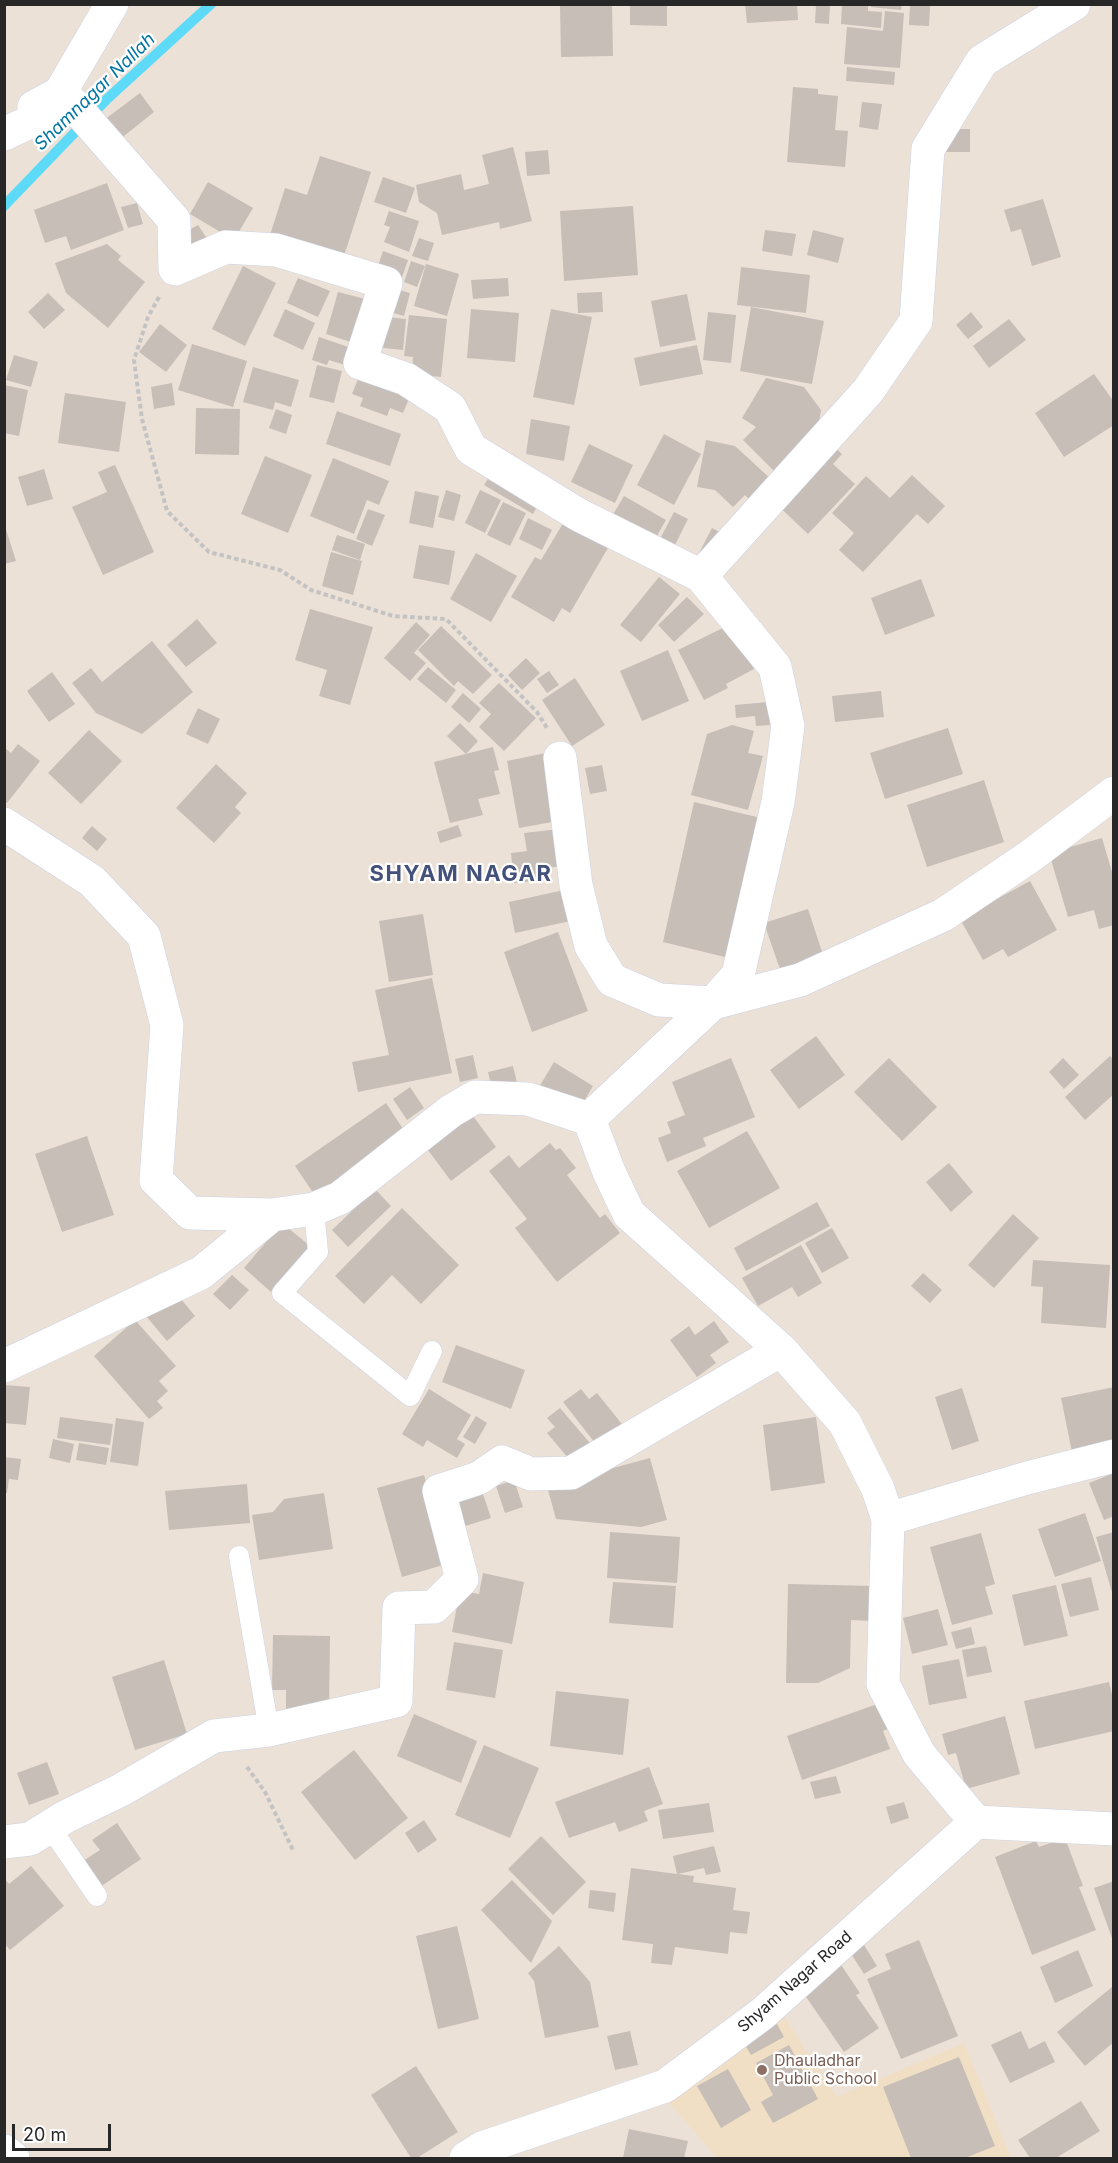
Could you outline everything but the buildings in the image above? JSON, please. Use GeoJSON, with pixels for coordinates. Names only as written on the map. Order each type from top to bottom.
{"type":"FeatureCollection","features":[{"type":"Feature","properties":{"kind":"street"},"geometry":{"type":"LineString","coordinates":[[4,125],[60,93],[112,4]]}},
{"type":"Feature","properties":{"kind":"street"},"geometry":{"type":"LineString","coordinates":[[701,576],[868,391],[916,321],[928,149],[982,61],[1074,4]]}},
{"type":"Feature","properties":{"kind":"street"},"geometry":{"type":"LineString","coordinates":[[4,134],[71,102],[174,220],[175,269],[226,247],[276,250],[386,283],[360,363],[406,379],[450,408],[471,449],[579,514],[701,576],[775,667],[788,726],[778,802],[738,975],[713,1003],[589,1119]]}},
{"type":"Feature","properties":{"kind":"street"},"geometry":{"type":"LineString","coordinates":[[560,758],[576,885],[591,946],[612,980],[659,1000],[713,1003],[800,980],[943,915],[1029,857],[1113,793]]}},
{"type":"Feature","properties":{"kind":"street"},"geometry":{"type":"LineString","coordinates":[[4,824],[92,881],[144,936],[167,1025],[156,1180],[190,1213],[272,1215],[314,1209],[340,1198],[452,1111],[475,1097],[528,1099],[589,1119]]}},
{"type":"Feature","properties":{"kind":"street"},"geometry":{"type":"LineString","coordinates":[[589,1119],[609,1172],[629,1214],[781,1350],[845,1423],[878,1489],[888,1520],[883,1684],[919,1754],[976,1822],[1113,1829]]}},
{"type":"Feature","properties":{"kind":"street"},"geometry":{"type":"LineString","coordinates":[[4,1366],[201,1274],[272,1215]]}},
{"type":"Feature","properties":{"kind":"street"},"geometry":{"type":"LineString","coordinates":[[4,1842],[30,1839],[214,1736],[269,1730],[396,1701],[399,1608],[434,1607],[462,1579],[439,1491],[479,1478],[502,1462],[531,1474],[572,1473],[781,1350]]}},
{"type":"Feature","properties":{"kind":"street"},"geometry":{"type":"LineString","coordinates":[[888,1520],[1027,1478],[1113,1456]]}},
{"type":"Feature","properties":{"kind":"street","name":"Shyam Nagar Road"},"geometry":{"type":"LineString","coordinates":[[466,2158],[482,2148],[665,2086],[762,2014],[976,1822]]}},
{"type":"Feature","properties":{"kind":"street"},"geometry":{"type":"LineString","coordinates":[[4,2151],[13,2158]]}},
{"type":"Feature","properties":{"kind":"lane"},"geometry":{"type":"LineString","coordinates":[[314,1209],[318,1252],[282,1293],[410,1396],[432,1351]]}},
{"type":"Feature","properties":{"kind":"lane"},"geometry":{"type":"LineString","coordinates":[[239,1556],[269,1730]]}},
{"type":"Feature","properties":{"kind":"lane"},"geometry":{"type":"LineString","coordinates":[[50,1827],[97,1896]]}},
{"type":"Feature","properties":{"kind":"path"},"geometry":{"type":"LineString","coordinates":[[175,269],[148,317],[134,360],[142,419],[167,511],[209,552],[280,570],[310,590],[393,616],[446,619],[537,712],[557,745],[560,758]]}},
{"type":"Feature","properties":{"kind":"path"},"geometry":{"type":"LineString","coordinates":[[224,1735],[266,1792],[293,1850]]}},
{"type":"Feature","properties":{"kind":"shaded area","name":"Dhauladhar Public School"},"geometry":{"type":"Polygon","coordinates":[[[780,2010],[837,2097],[964,2043],[1011,2158],[717,2158],[666,2099],[780,2010]]]}},
{"type":"Feature","properties":{"kind":"waterway","name":"Shamnagar Nallah"},"geometry":{"type":"LineString","coordinates":[[4,206],[107,99],[211,4]]}},
{"type":"Feature","properties":{"kind":"place","name":"Dhauladhar Public School"},"geometry":{"type":"Point","coordinates":[762,2070]}},
{"type":"Feature","properties":{"kind":"district","name":"SHYAM NAGAR"},"geometry":{"type":"Point","coordinates":[461,874]}}]}
